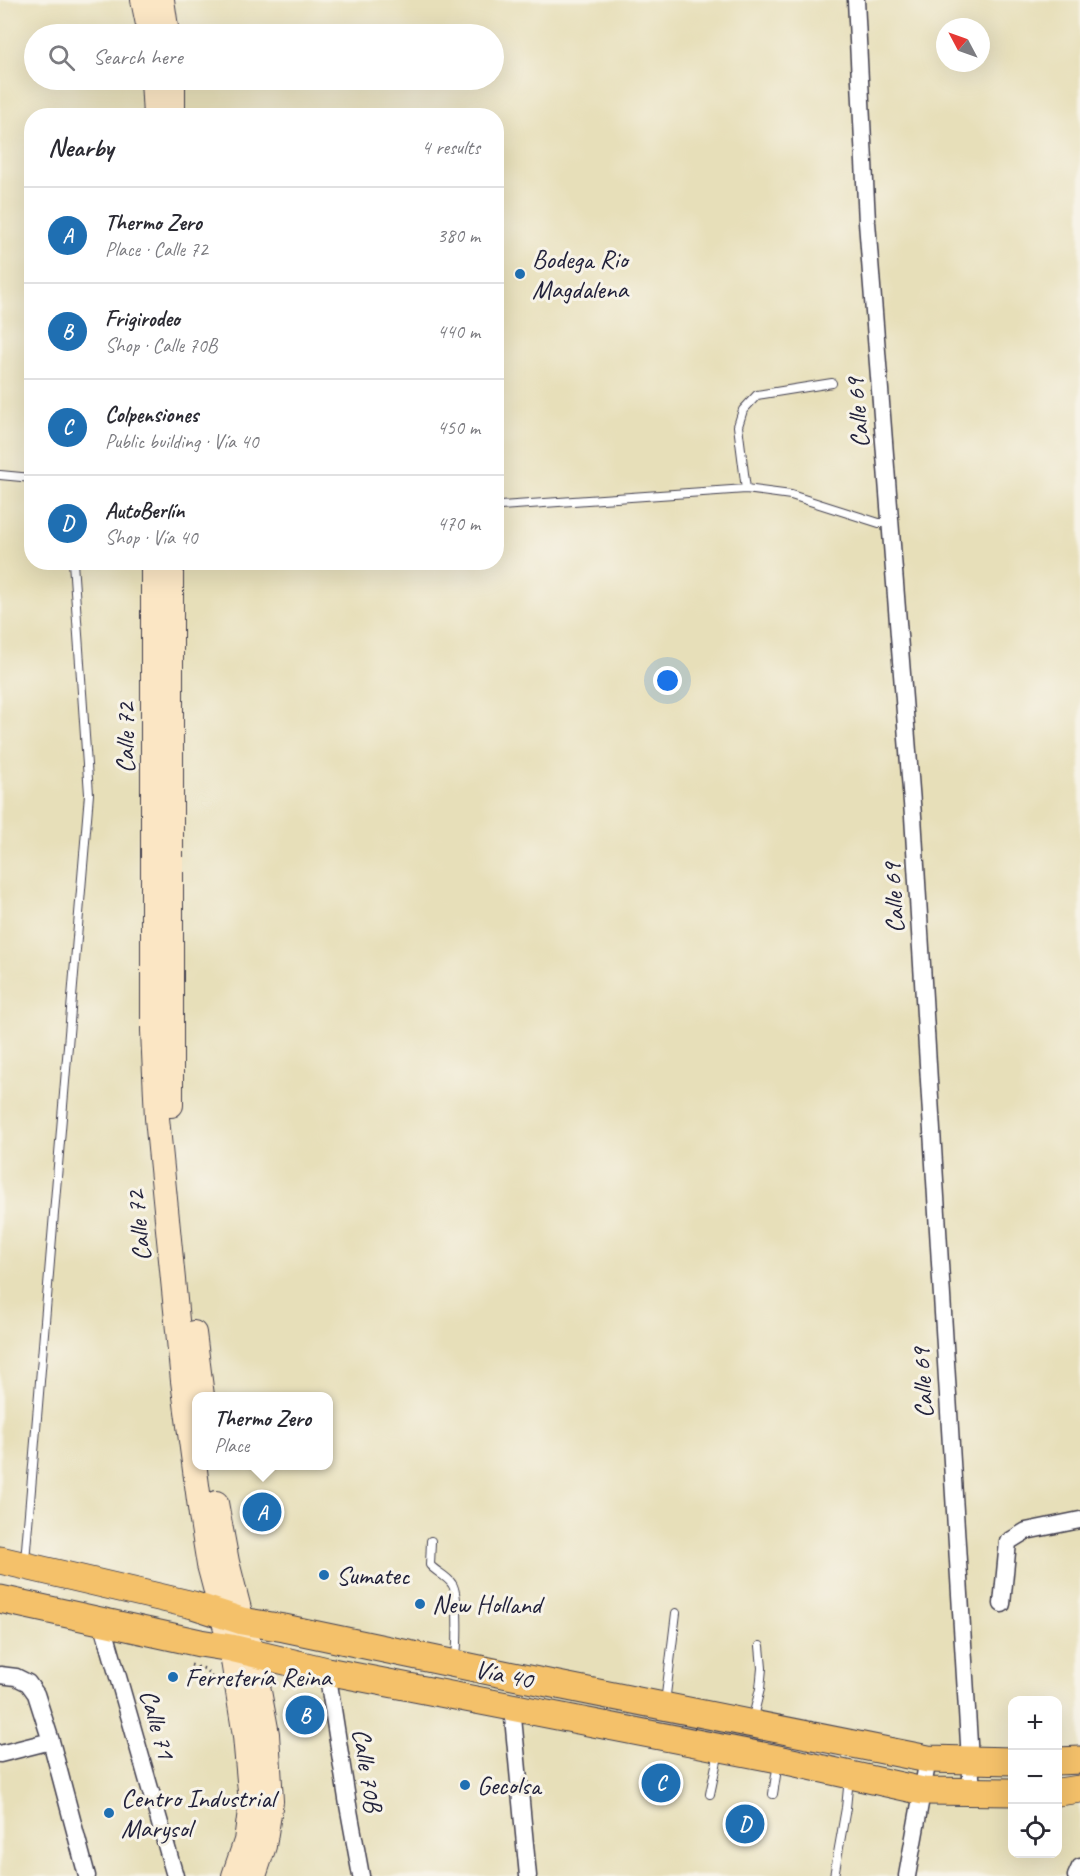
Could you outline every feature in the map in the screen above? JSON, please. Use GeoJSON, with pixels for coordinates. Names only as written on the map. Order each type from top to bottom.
{"type":"FeatureCollection","features":[{"type":"Feature","properties":{"kind":"highway","name":"Vía 40"},"geometry":{"type":"LineString","coordinates":[[12,1563],[193,1605],[232,1618],[665,1707],[928,1759],[1008,1761]]}},
{"type":"Feature","properties":{"kind":"highway","name":"Vía 40"},"geometry":{"type":"LineString","coordinates":[[0,1599],[327,1671],[778,1759],[923,1791],[1008,1792]]}},
{"type":"Feature","properties":{"kind":"highway"},"geometry":{"type":"LineString","coordinates":[[1062,1761],[1080,1760]]}},
{"type":"Feature","properties":{"kind":"highway"},"geometry":{"type":"LineString","coordinates":[[1062,1791],[1080,1789]]}},
{"type":"Feature","properties":{"kind":"main road"},"geometry":{"type":"LineString","coordinates":[[143,0],[148,24]]}},
{"type":"Feature","properties":{"kind":"main road"},"geometry":{"type":"LineString","coordinates":[[162,0],[166,24]]}},
{"type":"Feature","properties":{"kind":"main road"},"geometry":{"type":"LineString","coordinates":[[154,90],[155,108]]}},
{"type":"Feature","properties":{"kind":"main road"},"geometry":{"type":"LineString","coordinates":[[172,90],[173,108]]}},
{"type":"Feature","properties":{"kind":"main road","name":"Calle 72"},"geometry":{"type":"LineString","coordinates":[[153,570],[153,1031],[157,1118],[184,1393],[192,1448]]}},
{"type":"Feature","properties":{"kind":"main road","name":"Calle 72"},"geometry":{"type":"LineString","coordinates":[[171,570],[171,1113],[180,1215],[202,1392]]}},
{"type":"Feature","properties":{"kind":"main road","name":"Calle 72"},"geometry":{"type":"LineString","coordinates":[[195,1470],[209,1565],[232,1618],[267,1734],[271,1801],[264,1846],[254,1876]]}},
{"type":"Feature","properties":{"kind":"main road","name":"Calle 72"},"geometry":{"type":"LineString","coordinates":[[212,1470],[227,1562],[232,1618]]}},
{"type":"Feature","properties":{"kind":"main road","name":"Calle 72"},"geometry":{"type":"LineString","coordinates":[[234,1876],[246,1841],[251,1803],[241,1651]]}},
{"type":"Feature","properties":{"kind":"street","name":"Calle 69"},"geometry":{"type":"LineString","coordinates":[[856,0],[867,222],[913,816],[972,1793]]}},
{"type":"Feature","properties":{"kind":"street"},"geometry":{"type":"LineString","coordinates":[[1002,1604],[1008,1542],[1026,1531],[1080,1520]]}},
{"type":"Feature","properties":{"kind":"street","name":"Calle 71"},"geometry":{"type":"LineString","coordinates":[[102,1621],[175,1876]]}},
{"type":"Feature","properties":{"kind":"street","name":"Calle 70B"},"geometry":{"type":"LineString","coordinates":[[327,1671],[361,1876]]}},
{"type":"Feature","properties":{"kind":"street"},"geometry":{"type":"LineString","coordinates":[[0,1675],[16,1677],[28,1683],[36,1694],[87,1876]]}},
{"type":"Feature","properties":{"kind":"street"},"geometry":{"type":"LineString","coordinates":[[512,1707],[528,1876]]}},
{"type":"Feature","properties":{"kind":"street"},"geometry":{"type":"LineString","coordinates":[[0,1754],[51,1741]]}},
{"type":"Feature","properties":{"kind":"street"},"geometry":{"type":"LineString","coordinates":[[907,1876],[928,1759]]}},
{"type":"Feature","properties":{"kind":"street"},"geometry":{"type":"LineString","coordinates":[[1076,1876],[1080,1867]]}},
{"type":"Feature","properties":{"kind":"lane"},"geometry":{"type":"LineString","coordinates":[[746,489],[738,426],[743,410],[757,394],[832,383]]}},
{"type":"Feature","properties":{"kind":"lane"},"geometry":{"type":"LineString","coordinates":[[0,475],[24,477]]}},
{"type":"Feature","properties":{"kind":"lane"},"geometry":{"type":"LineString","coordinates":[[504,506],[746,489],[791,495],[879,523],[891,523]]}},
{"type":"Feature","properties":{"kind":"lane"},"geometry":{"type":"LineString","coordinates":[[12,1563],[89,794],[74,570]]}},
{"type":"Feature","properties":{"kind":"lane"},"geometry":{"type":"LineString","coordinates":[[431,1540],[430,1565],[453,1584],[455,1593],[458,1644],[455,1664]]}},
{"type":"Feature","properties":{"kind":"lane"},"geometry":{"type":"LineString","coordinates":[[665,1707],[676,1613]]}},
{"type":"Feature","properties":{"kind":"lane"},"geometry":{"type":"LineString","coordinates":[[752,1724],[760,1689],[762,1668],[760,1646]]}},
{"type":"Feature","properties":{"kind":"lane"},"geometry":{"type":"LineString","coordinates":[[710,1794],[720,1748]]}},
{"type":"Feature","properties":{"kind":"lane"},"geometry":{"type":"LineString","coordinates":[[773,1794],[778,1759]]}},
{"type":"Feature","properties":{"kind":"lane"},"geometry":{"type":"LineString","coordinates":[[834,1876],[850,1775]]}},
{"type":"Feature","properties":{"kind":"path"},"geometry":{"type":"LineString","coordinates":[[184,1663],[206,1669],[217,1692]]}},
{"type":"Feature","properties":{"kind":"place","name":"Bodega Rio Magdalena"},"geometry":{"type":"Point","coordinates":[520,274]}},
{"type":"Feature","properties":{"kind":"place","name":"Thermo Zero"},"geometry":{"type":"Point","coordinates":[262,1512]}},
{"type":"Feature","properties":{"kind":"place","name":"Sumatec"},"geometry":{"type":"Point","coordinates":[324,1575]}},
{"type":"Feature","properties":{"kind":"place","name":"New Holland"},"geometry":{"type":"Point","coordinates":[420,1604]}},
{"type":"Feature","properties":{"kind":"place","name":"Ferretería Reina"},"geometry":{"type":"Point","coordinates":[173,1677]}},
{"type":"Feature","properties":{"kind":"place","name":"Frigirodeo"},"geometry":{"type":"Point","coordinates":[305,1715]}},
{"type":"Feature","properties":{"kind":"place","name":"Colpensiones"},"geometry":{"type":"Point","coordinates":[661,1783]}},
{"type":"Feature","properties":{"kind":"place","name":"Gecolsa"},"geometry":{"type":"Point","coordinates":[465,1785]}},
{"type":"Feature","properties":{"kind":"place","name":"Centro Industrial Marysol"},"geometry":{"type":"Point","coordinates":[109,1813]}},
{"type":"Feature","properties":{"kind":"place","name":"AutoBerlín"},"geometry":{"type":"Point","coordinates":[745,1824]}}]}
